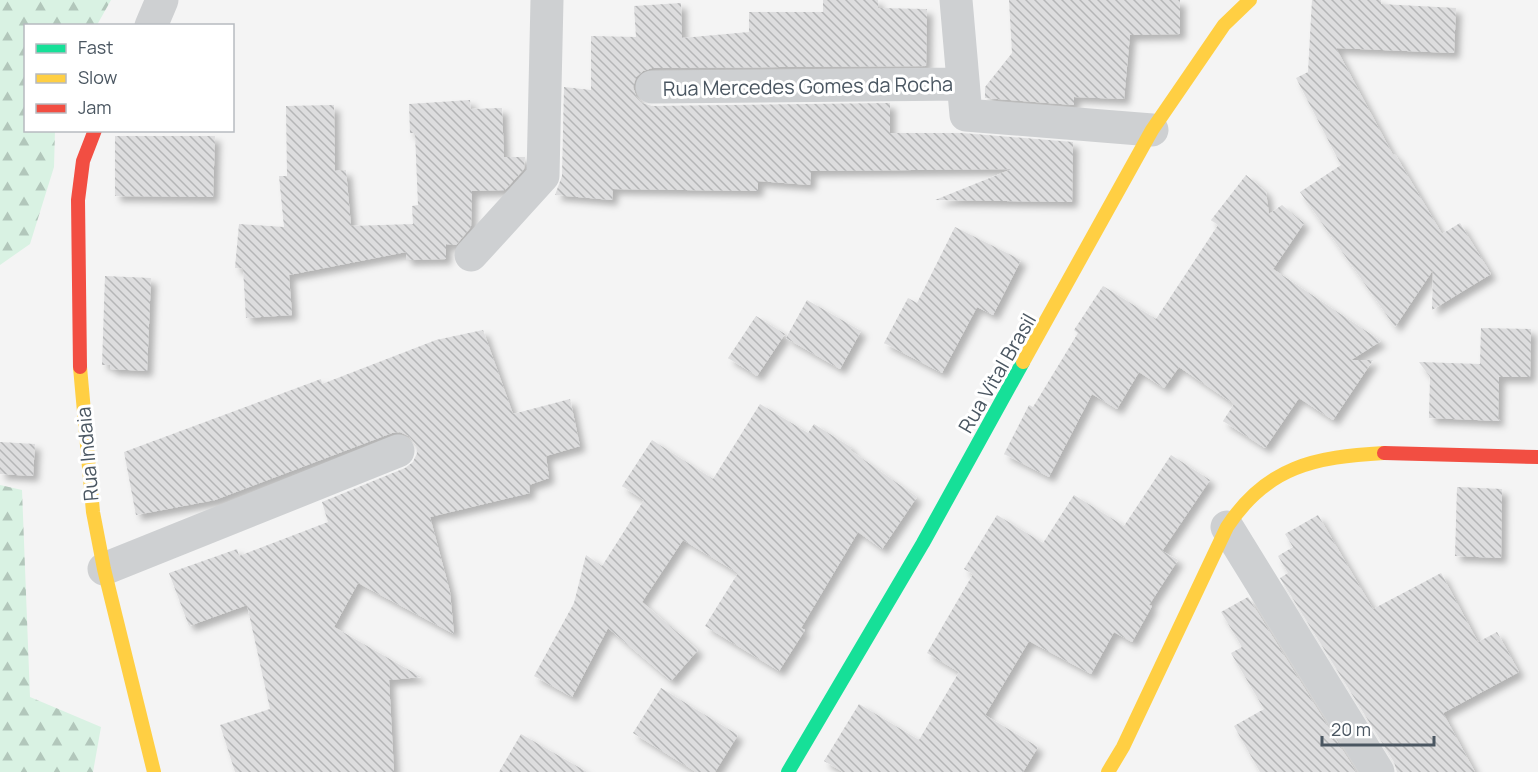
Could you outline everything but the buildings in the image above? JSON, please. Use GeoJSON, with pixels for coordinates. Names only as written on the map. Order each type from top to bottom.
{"type":"FeatureCollection","features":[{"type":"Feature","properties":{"kind":"street"},"geometry":{"type":"LineString","coordinates":[[153,24],[162,0]]}},
{"type":"Feature","properties":{"kind":"street"},"geometry":{"type":"LineString","coordinates":[[471,255],[543,176],[547,0]]}},
{"type":"Feature","properties":{"kind":"street"},"geometry":{"type":"LineString","coordinates":[[956,0],[965,100]]}},
{"type":"Feature","properties":{"kind":"street","name":"Rua Vital Brasil"},"geometry":{"type":"LineString","coordinates":[[788,772],[935,522],[1058,304],[1082,252],[1152,130],[1224,25],[1250,0]]}},
{"type":"Feature","properties":{"kind":"street","name":"Rua Mercedes Gomes da Rocha"},"geometry":{"type":"LineString","coordinates":[[652,87],[965,100],[1152,130]]}},
{"type":"Feature","properties":{"kind":"street","name":"Rua Indaia"},"geometry":{"type":"LineString","coordinates":[[94,132],[83,161],[78,200],[79,356],[93,512],[104,569],[154,772]]}},
{"type":"Feature","properties":{"kind":"street"},"geometry":{"type":"LineString","coordinates":[[104,569],[398,451]]}},
{"type":"Feature","properties":{"kind":"street"},"geometry":{"type":"LineString","coordinates":[[1108,772],[1123,747],[1227,527],[1247,499],[1273,478],[1303,466],[1341,457],[1404,451],[1538,456]]}},
{"type":"Feature","properties":{"kind":"street"},"geometry":{"type":"LineString","coordinates":[[1227,527],[1378,772]]}},
{"type":"Feature","properties":{"kind":"green space"},"geometry":{"type":"Polygon","coordinates":[[[0,0],[111,0],[98,24],[24,24],[24,132],[55,132],[54,167],[30,244],[0,265],[0,0]]]}},
{"type":"Feature","properties":{"kind":"green space"},"geometry":{"type":"Polygon","coordinates":[[[0,485],[22,490],[30,697],[101,727],[93,772],[0,772],[0,485]]]}},
{"type":"Feature","properties":{"kind":"traffic: fast"},"geometry":{"type":"LineString","coordinates":[[788,772],[923,543],[1023,362]]}},
{"type":"Feature","properties":{"kind":"traffic: slow"},"geometry":{"type":"LineString","coordinates":[[1023,362],[1152,130],[1224,25],[1250,0]]}},
{"type":"Feature","properties":{"kind":"traffic: slow"},"geometry":{"type":"LineString","coordinates":[[80,367],[93,512],[104,569],[154,772]]}},
{"type":"Feature","properties":{"kind":"traffic: slow"},"geometry":{"type":"LineString","coordinates":[[1108,772],[1123,747],[1227,527],[1242,506],[1276,478],[1295,469],[1336,458],[1384,453]]}},
{"type":"Feature","properties":{"kind":"traffic: jam"},"geometry":{"type":"LineString","coordinates":[[80,367],[78,200],[83,161],[94,132]]}},
{"type":"Feature","properties":{"kind":"traffic: jam"},"geometry":{"type":"LineString","coordinates":[[1384,453],[1538,457]]}}]}
